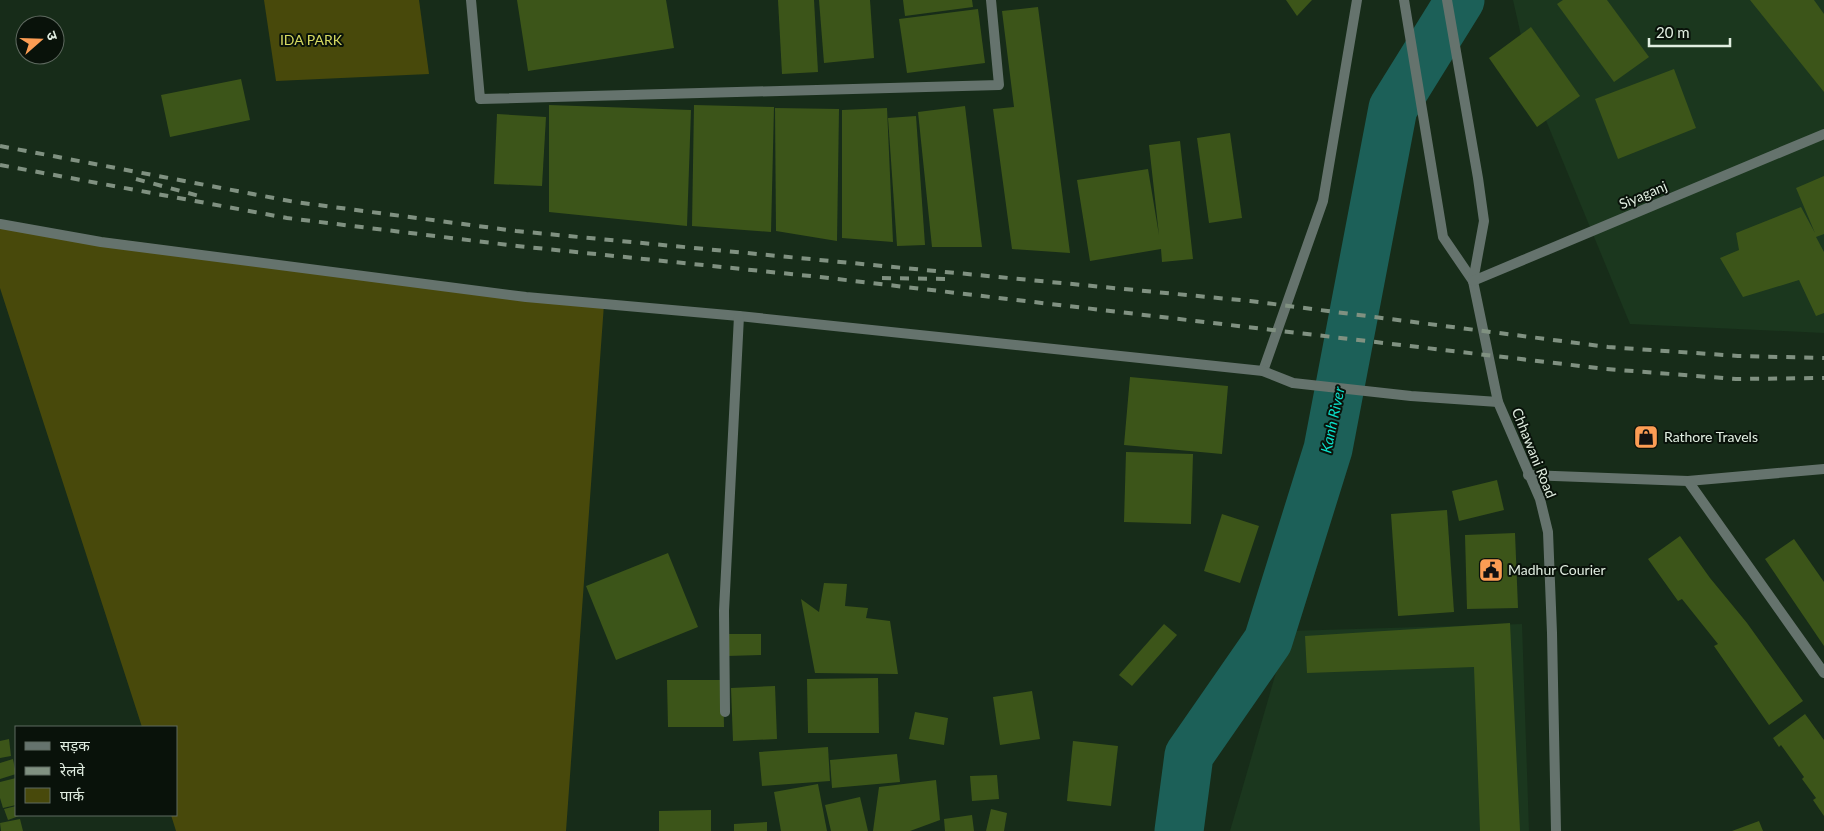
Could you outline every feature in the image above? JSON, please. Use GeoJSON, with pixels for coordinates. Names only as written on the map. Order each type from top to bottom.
{"type":"FeatureCollection","features":[{"type":"Feature","properties":{"kind":"street"},"geometry":{"type":"LineString","coordinates":[[471,0],[480,99],[999,85],[991,0]]}},
{"type":"Feature","properties":{"kind":"street"},"geometry":{"type":"LineString","coordinates":[[1264,371],[1323,201],[1357,0]]}},
{"type":"Feature","properties":{"kind":"street"},"geometry":{"type":"LineString","coordinates":[[1404,0],[1443,237],[1473,281]]}},
{"type":"Feature","properties":{"kind":"street","name":"Chhawani Road"},"geometry":{"type":"LineString","coordinates":[[1447,0],[1484,221],[1473,281],[1498,402],[1540,499],[1548,532],[1556,831]]}},
{"type":"Feature","properties":{"kind":"street","name":"Siyaganj"},"geometry":{"type":"LineString","coordinates":[[1473,281],[1824,134]]}},
{"type":"Feature","properties":{"kind":"street"},"geometry":{"type":"LineString","coordinates":[[0,224],[111,243],[526,297],[739,316],[1264,371],[1293,383],[1411,396],[1498,402]]}},
{"type":"Feature","properties":{"kind":"street"},"geometry":{"type":"LineString","coordinates":[[725,712],[724,611],[739,316]]}},
{"type":"Feature","properties":{"kind":"street"},"geometry":{"type":"LineString","coordinates":[[1528,475],[1688,481],[1824,469]]}},
{"type":"Feature","properties":{"kind":"street"},"geometry":{"type":"LineString","coordinates":[[1688,481],[1824,673]]}},
{"type":"Feature","properties":{"kind":"shaded area"},"geometry":{"type":"Polygon","coordinates":[[[1513,0],[1824,0],[1824,333],[1630,324],[1533,89],[1513,0]]]}},
{"type":"Feature","properties":{"kind":"shaded area"},"geometry":{"type":"Polygon","coordinates":[[[1522,624],[1529,831],[1230,831],[1288,631],[1522,624]]]}},
{"type":"Feature","properties":{"kind":"green space","name":"IDA PARK"},"geometry":{"type":"Polygon","coordinates":[[[264,0],[419,0],[429,74],[276,81],[264,0]]]}},
{"type":"Feature","properties":{"kind":"green space"},"geometry":{"type":"Polygon","coordinates":[[[0,224],[604,304],[566,831],[176,831],[171,816],[178,816],[178,726],[142,726],[0,288],[0,224]]]}},
{"type":"Feature","properties":{"kind":"building"},"geometry":{"type":"Polygon","coordinates":[[[517,0],[666,0],[674,48],[528,71],[517,0]]]}},
{"type":"Feature","properties":{"kind":"building"},"geometry":{"type":"Polygon","coordinates":[[[778,0],[814,0],[818,72],[782,74],[778,0]]]}},
{"type":"Feature","properties":{"kind":"building"},"geometry":{"type":"Polygon","coordinates":[[[819,0],[870,0],[874,58],[824,63],[819,0]]]}},
{"type":"Feature","properties":{"kind":"building"},"geometry":{"type":"Polygon","coordinates":[[[903,0],[972,0],[973,7],[905,16],[903,0]]]}},
{"type":"Feature","properties":{"kind":"building"},"geometry":{"type":"Polygon","coordinates":[[[1286,0],[1312,0],[1297,16],[1286,0]]]}},
{"type":"Feature","properties":{"kind":"building"},"geometry":{"type":"Polygon","coordinates":[[[1563,0],[1607,0],[1649,57],[1614,82],[1557,4],[1563,0]]]}},
{"type":"Feature","properties":{"kind":"building"},"geometry":{"type":"Polygon","coordinates":[[[1750,0],[1814,0],[1824,14],[1824,92],[1750,0]]]}},
{"type":"Feature","properties":{"kind":"building"},"geometry":{"type":"Polygon","coordinates":[[[1038,7],[1070,253],[1012,249],[993,109],[1014,107],[1002,11],[1038,7]]]}},
{"type":"Feature","properties":{"kind":"building"},"geometry":{"type":"Polygon","coordinates":[[[978,9],[985,63],[907,73],[899,19],[978,9]]]}},
{"type":"Feature","properties":{"kind":"building"},"geometry":{"type":"Polygon","coordinates":[[[1531,27],[1580,96],[1537,127],[1489,58],[1531,27]]]}},
{"type":"Feature","properties":{"kind":"building"},"geometry":{"type":"Polygon","coordinates":[[[1674,69],[1696,128],[1618,159],[1595,99],[1674,69]]]}},
{"type":"Feature","properties":{"kind":"building"},"geometry":{"type":"Polygon","coordinates":[[[241,79],[250,120],[170,137],[161,95],[241,79]]]}},
{"type":"Feature","properties":{"kind":"building"},"geometry":{"type":"Polygon","coordinates":[[[549,105],[691,110],[687,226],[549,212],[549,105]]]}},
{"type":"Feature","properties":{"kind":"building"},"geometry":{"type":"Polygon","coordinates":[[[694,105],[774,107],[771,232],[692,226],[694,105]]]}},
{"type":"Feature","properties":{"kind":"building"},"geometry":{"type":"Polygon","coordinates":[[[965,106],[982,247],[932,247],[918,112],[965,106]]]}},
{"type":"Feature","properties":{"kind":"building"},"geometry":{"type":"Polygon","coordinates":[[[775,108],[839,109],[837,241],[776,231],[775,108]]]}},
{"type":"Feature","properties":{"kind":"building"},"geometry":{"type":"Polygon","coordinates":[[[887,108],[893,242],[842,238],[842,110],[887,108]]]}},
{"type":"Feature","properties":{"kind":"building"},"geometry":{"type":"Polygon","coordinates":[[[497,114],[546,117],[542,186],[494,184],[497,114]]]}},
{"type":"Feature","properties":{"kind":"building"},"geometry":{"type":"Polygon","coordinates":[[[916,116],[925,245],[897,246],[888,118],[916,116]]]}},
{"type":"Feature","properties":{"kind":"building"},"geometry":{"type":"Polygon","coordinates":[[[1230,133],[1242,218],[1209,223],[1197,138],[1230,133]]]}},
{"type":"Feature","properties":{"kind":"building"},"geometry":{"type":"Polygon","coordinates":[[[1180,141],[1193,259],[1162,262],[1161,249],[1090,261],[1077,180],[1148,169],[1159,235],[1149,145],[1180,141]]]}},
{"type":"Feature","properties":{"kind":"building"},"geometry":{"type":"Polygon","coordinates":[[[1824,176],[1824,234],[1816,237],[1824,252],[1824,313],[1816,316],[1799,280],[1743,297],[1720,258],[1739,250],[1736,233],[1801,207],[1815,233],[1796,188],[1824,176]]]}},
{"type":"Feature","properties":{"kind":"building"},"geometry":{"type":"Polygon","coordinates":[[[1130,377],[1228,386],[1222,454],[1124,445],[1130,377]]]}},
{"type":"Feature","properties":{"kind":"building"},"geometry":{"type":"Polygon","coordinates":[[[1126,452],[1193,454],[1191,524],[1124,522],[1126,452]]]}},
{"type":"Feature","properties":{"kind":"building"},"geometry":{"type":"Polygon","coordinates":[[[1497,480],[1504,510],[1459,521],[1452,491],[1497,480]]]}},
{"type":"Feature","properties":{"kind":"building"},"geometry":{"type":"Polygon","coordinates":[[[1447,510],[1454,612],[1398,616],[1391,514],[1447,510]]]}},
{"type":"Feature","properties":{"kind":"building"},"geometry":{"type":"Polygon","coordinates":[[[1222,514],[1259,526],[1240,583],[1204,571],[1222,514]]]}},
{"type":"Feature","properties":{"kind":"building"},"geometry":{"type":"Polygon","coordinates":[[[1515,533],[1518,608],[1467,609],[1465,535],[1515,533]]]}},
{"type":"Feature","properties":{"kind":"building"},"geometry":{"type":"Polygon","coordinates":[[[1680,536],[1710,578],[1747,623],[1803,701],[1769,725],[1714,646],[1718,644],[1682,599],[1678,601],[1648,559],[1680,536]]]}},
{"type":"Feature","properties":{"kind":"building"},"geometry":{"type":"Polygon","coordinates":[[[1794,539],[1824,582],[1824,646],[1765,559],[1794,539]]]}},
{"type":"Feature","properties":{"kind":"building"},"geometry":{"type":"Polygon","coordinates":[[[668,553],[698,627],[616,660],[586,586],[668,553]]]}},
{"type":"Feature","properties":{"kind":"building"},"geometry":{"type":"Polygon","coordinates":[[[824,583],[847,584],[845,606],[868,608],[866,618],[890,621],[898,674],[815,673],[801,599],[819,612],[824,583]]]}},
{"type":"Feature","properties":{"kind":"building"},"geometry":{"type":"Polygon","coordinates":[[[1510,623],[1520,831],[1480,831],[1474,667],[1307,673],[1305,636],[1510,623]]]}},
{"type":"Feature","properties":{"kind":"building"},"geometry":{"type":"Polygon","coordinates":[[[1164,624],[1177,635],[1132,686],[1119,675],[1164,624]]]}},
{"type":"Feature","properties":{"kind":"building"},"geometry":{"type":"Polygon","coordinates":[[[727,634],[761,634],[761,655],[727,656],[727,634]]]}},
{"type":"Feature","properties":{"kind":"building"},"geometry":{"type":"Polygon","coordinates":[[[878,678],[879,733],[808,733],[807,679],[878,678]]]}},
{"type":"Feature","properties":{"kind":"building"},"geometry":{"type":"Polygon","coordinates":[[[667,680],[723,680],[724,727],[668,727],[667,680]]]}},
{"type":"Feature","properties":{"kind":"building"},"geometry":{"type":"Polygon","coordinates":[[[775,686],[777,739],[733,741],[731,688],[775,686]]]}},
{"type":"Feature","properties":{"kind":"building"},"geometry":{"type":"Polygon","coordinates":[[[1032,691],[1040,739],[1000,745],[993,697],[1032,691]]]}},
{"type":"Feature","properties":{"kind":"building"},"geometry":{"type":"Polygon","coordinates":[[[915,712],[948,718],[944,745],[909,739],[915,712]]]}},
{"type":"Feature","properties":{"kind":"building"},"geometry":{"type":"Polygon","coordinates":[[[1805,714],[1824,740],[1824,816],[1813,800],[1816,798],[1802,779],[1804,777],[1781,745],[1779,747],[1773,738],[1805,714]]]}},
{"type":"Feature","properties":{"kind":"building"},"geometry":{"type":"Polygon","coordinates":[[[9,739],[11,756],[0,758],[0,741],[9,739]]]}},
{"type":"Feature","properties":{"kind":"building"},"geometry":{"type":"Polygon","coordinates":[[[1073,741],[1118,746],[1111,806],[1067,801],[1073,741]]]}},
{"type":"Feature","properties":{"kind":"building"},"geometry":{"type":"Polygon","coordinates":[[[828,747],[830,781],[762,786],[759,752],[828,747]]]}},
{"type":"Feature","properties":{"kind":"building"},"geometry":{"type":"Polygon","coordinates":[[[897,754],[900,782],[832,788],[830,760],[897,754]]]}},
{"type":"Feature","properties":{"kind":"building"},"geometry":{"type":"Polygon","coordinates":[[[13,759],[15,774],[0,779],[0,763],[13,759]]]}},
{"type":"Feature","properties":{"kind":"building"},"geometry":{"type":"Polygon","coordinates":[[[997,775],[999,799],[972,801],[970,776],[997,775]]]}},
{"type":"Feature","properties":{"kind":"building"},"geometry":{"type":"Polygon","coordinates":[[[15,778],[15,805],[3,808],[0,798],[0,782],[15,778]]]}},
{"type":"Feature","properties":{"kind":"building"},"geometry":{"type":"Polygon","coordinates":[[[936,780],[940,820],[910,831],[873,831],[879,787],[936,780]]]}},
{"type":"Feature","properties":{"kind":"building"},"geometry":{"type":"Polygon","coordinates":[[[818,784],[827,831],[781,831],[774,792],[818,784]]]}},
{"type":"Feature","properties":{"kind":"building"},"geometry":{"type":"Polygon","coordinates":[[[860,797],[868,831],[831,831],[825,805],[860,797]]]}},
{"type":"Feature","properties":{"kind":"building"},"geometry":{"type":"Polygon","coordinates":[[[15,806],[15,816],[19,816],[8,820],[4,809],[15,806]]]}},
{"type":"Feature","properties":{"kind":"building"},"geometry":{"type":"Polygon","coordinates":[[[991,809],[1007,813],[1004,831],[986,831],[991,809]]]}},
{"type":"Feature","properties":{"kind":"building"},"geometry":{"type":"Polygon","coordinates":[[[711,810],[711,831],[659,831],[659,811],[711,810]]]}},
{"type":"Feature","properties":{"kind":"building"},"geometry":{"type":"Polygon","coordinates":[[[972,815],[974,831],[945,831],[944,819],[972,815]]]}},
{"type":"Feature","properties":{"kind":"building"},"geometry":{"type":"Polygon","coordinates":[[[20,819],[23,831],[1,831],[0,823],[20,819]]]}},
{"type":"Feature","properties":{"kind":"building"},"geometry":{"type":"Polygon","coordinates":[[[1759,821],[1763,831],[1732,831],[1759,821]]]}},
{"type":"Feature","properties":{"kind":"building"},"geometry":{"type":"Polygon","coordinates":[[[767,822],[767,831],[734,831],[734,824],[767,822]]]}},
{"type":"Feature","properties":{"kind":"waterway","name":"Kanh River"},"geometry":{"type":"LineString","coordinates":[[1179,831],[1189,755],[1268,641],[1328,449],[1393,108],[1460,0]]}},
{"type":"Feature","properties":{"kind":"railway"},"geometry":{"type":"LineString","coordinates":[[0,146],[295,202],[516,231],[1250,301],[1608,347],[1738,356],[1824,358]]}},
{"type":"Feature","properties":{"kind":"railway"},"geometry":{"type":"LineString","coordinates":[[0,165],[287,218],[517,246],[820,277],[1606,369],[1736,379],[1824,378]]}},
{"type":"Feature","properties":{"kind":"railway"},"geometry":{"type":"LineString","coordinates":[[136,179],[203,197]]}},
{"type":"Feature","properties":{"kind":"railway"},"geometry":{"type":"LineString","coordinates":[[882,278],[947,279]]}},
{"type":"Feature","properties":{"kind":"place","name":"Rathore Travels"},"geometry":{"type":"Point","coordinates":[1646,437]}},
{"type":"Feature","properties":{"kind":"place","name":"Madhur Courier"},"geometry":{"type":"Point","coordinates":[1491,570]}}]}
